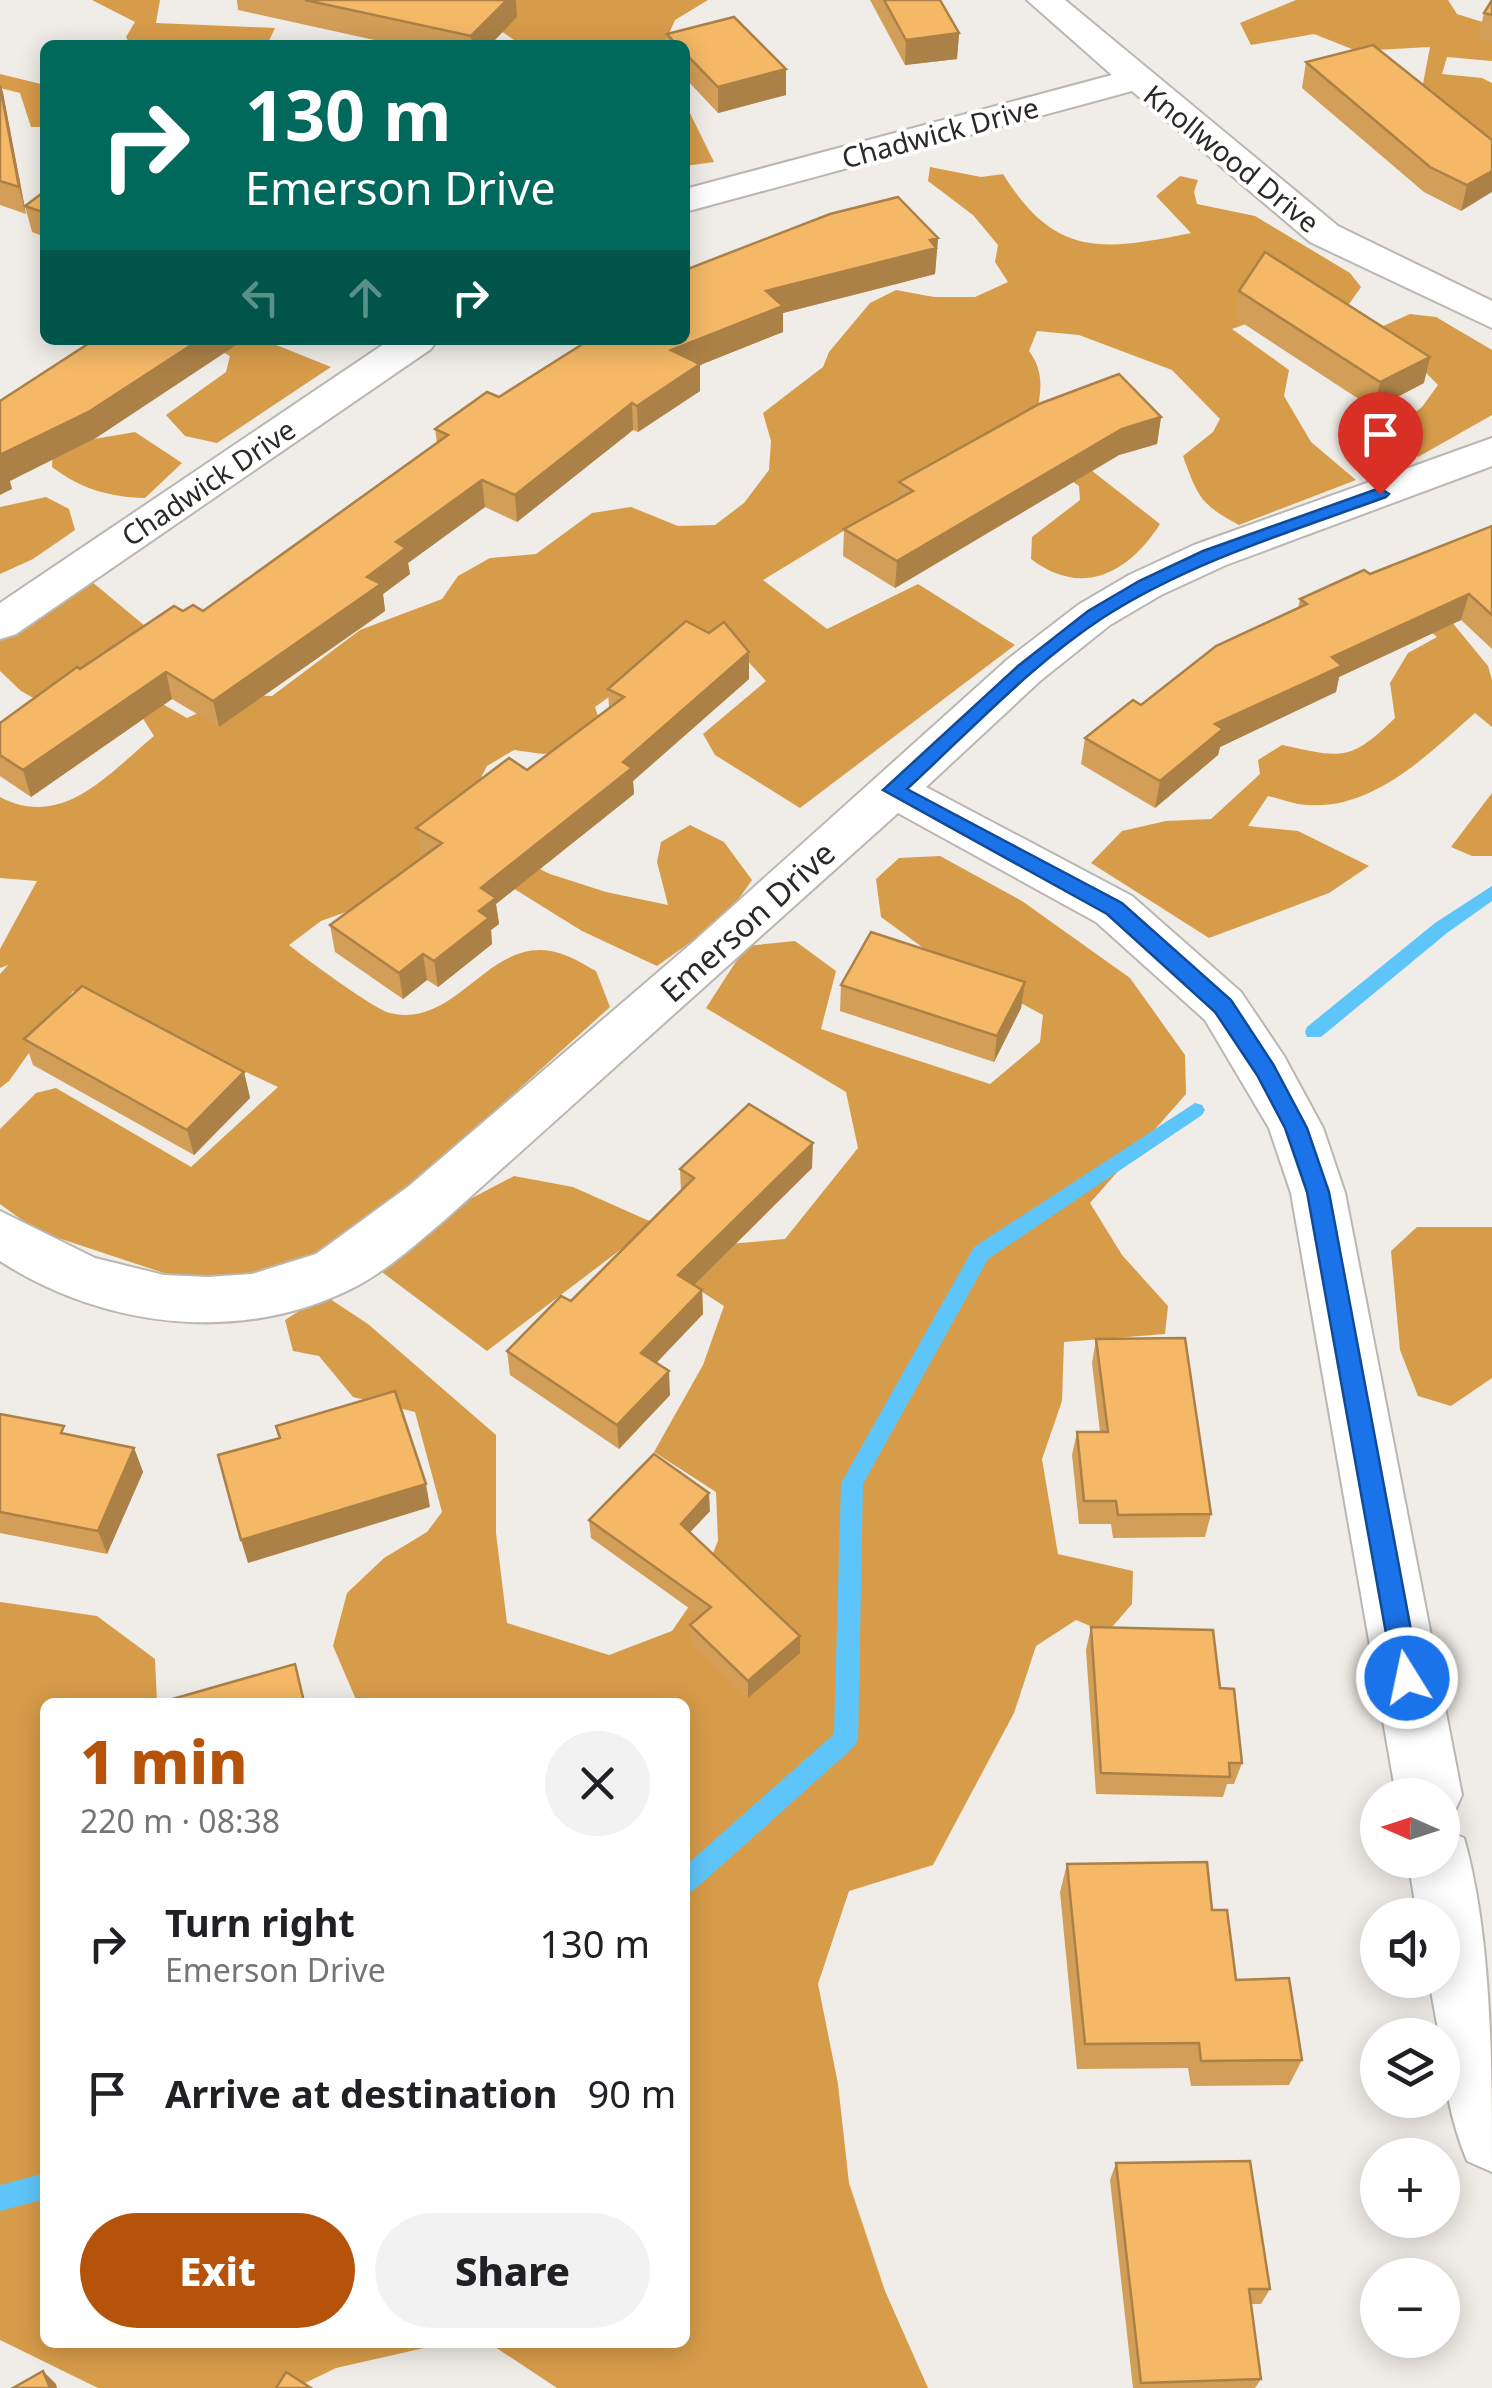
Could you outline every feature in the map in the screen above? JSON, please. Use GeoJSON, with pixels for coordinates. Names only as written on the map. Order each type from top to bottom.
{"type":"FeatureCollection","features":[{"type":"Feature","properties":{"kind":"street","name":"Knollwood Drive"},"geometry":{"type":"LineString","coordinates":[[1044,0],[1324,234],[1492,316]]}},
{"type":"Feature","properties":{"kind":"street","name":"Chadwick Drive"},"geometry":{"type":"LineString","coordinates":[[690,200],[1137,79]]}},
{"type":"Feature","properties":{"kind":"street","name":"Chadwick Drive"},"geometry":{"type":"LineString","coordinates":[[0,624],[410,345]]}},
{"type":"Feature","properties":{"kind":"street","name":"Emerson Drive"},"geometry":{"type":"LineString","coordinates":[[0,1232],[21,1248],[74,1272],[135,1292],[199,1302],[259,1296],[335,1270],[380,1240],[563,1086],[1024,670],[1094,615],[1210,555],[1492,452]]}},
{"type":"Feature","properties":{"kind":"street"},"geometry":{"type":"LineString","coordinates":[[893,790],[1114,909],[1223,1006],[1288,1113],[1318,1192],[1426,1778]]}},
{"type":"Feature","properties":{"kind":"street"},"geometry":{"type":"LineString","coordinates":[[1444,1878],[1492,2136]]}},
{"type":"Feature","properties":{"kind":"shaded area"},"geometry":{"type":"Polygon","coordinates":[[[92,0],[160,0],[156,23],[275,28],[269,40],[128,40],[135,22],[92,0]]]}},
{"type":"Feature","properties":{"kind":"shaded area"},"geometry":{"type":"Polygon","coordinates":[[[445,0],[708,0],[675,20],[666,40],[514,40],[445,0]]]}},
{"type":"Feature","properties":{"kind":"shaded area"},"geometry":{"type":"Polygon","coordinates":[[[1296,0],[1448,0],[1457,14],[1492,25],[1492,61],[1447,57],[1442,74],[1482,78],[1492,83],[1492,162],[1422,89],[1430,47],[1357,51],[1314,34],[1251,45],[1240,23],[1296,0]]]}},
{"type":"Feature","properties":{"kind":"shaded area"},"geometry":{"type":"Polygon","coordinates":[[[0,74],[40,84],[40,127],[31,127],[20,93],[0,88],[0,74]]]}},
{"type":"Feature","properties":{"kind":"shaded area"},"geometry":{"type":"Polygon","coordinates":[[[690,113],[714,162],[690,165],[690,113]]]}},
{"type":"Feature","properties":{"kind":"shaded area"},"geometry":{"type":"Polygon","coordinates":[[[930,167],[981,177],[1003,174],[1042,221],[1084,242],[1107,244],[1191,233],[1156,196],[1180,176],[1198,180],[1194,192],[1197,204],[1255,216],[1350,273],[1361,287],[1347,307],[1308,301],[1232,329],[1289,370],[1284,396],[1311,442],[1356,480],[1239,525],[1208,505],[1193,481],[1183,456],[1213,432],[1220,419],[1172,370],[1079,335],[1037,331],[1029,351],[1040,375],[1036,417],[1064,449],[1160,524],[1134,556],[1119,567],[1086,578],[1050,571],[1031,559],[1032,537],[1080,500],[1079,486],[1003,434],[763,580],[827,629],[918,584],[1015,645],[800,808],[715,755],[703,734],[766,681],[743,656],[698,632],[595,707],[601,725],[575,751],[543,754],[514,750],[487,766],[475,789],[473,836],[550,874],[606,892],[668,905],[657,862],[661,842],[690,825],[724,842],[752,880],[726,917],[657,966],[582,931],[439,842],[371,903],[321,921],[289,945],[390,1013],[414,1014],[436,1007],[495,966],[515,955],[537,950],[562,954],[596,971],[610,1007],[330,1259],[267,1276],[185,1280],[37,1231],[0,1204],[0,1129],[36,1093],[56,1088],[191,1167],[278,1087],[73,991],[0,1088],[0,974],[8,965],[0,968],[0,949],[37,881],[0,878],[0,797],[44,807],[64,802],[102,781],[154,736],[137,709],[46,705],[21,691],[0,671],[0,636],[91,581],[151,631],[124,682],[187,718],[239,695],[272,696],[360,630],[442,599],[458,576],[490,558],[536,554],[592,513],[631,507],[678,526],[715,525],[744,503],[769,470],[771,441],[763,413],[823,367],[829,352],[870,303],[896,290],[934,297],[975,297],[1008,282],[995,262],[998,245],[973,215],[928,181],[930,167]]]}},
{"type":"Feature","properties":{"kind":"shaded area"},"geometry":{"type":"Polygon","coordinates":[[[1410,314],[1436,317],[1492,350],[1492,415],[1418,457],[1403,438],[1402,423],[1422,407],[1438,385],[1381,327],[1410,314]]]}},
{"type":"Feature","properties":{"kind":"shaded area"},"geometry":{"type":"Polygon","coordinates":[[[209,345],[276,345],[331,367],[217,443],[185,436],[166,415],[226,372],[230,356],[209,345]]]}},
{"type":"Feature","properties":{"kind":"shaded area"},"geometry":{"type":"Polygon","coordinates":[[[135,432],[182,463],[145,498],[96,490],[52,467],[53,446],[135,432]]]}},
{"type":"Feature","properties":{"kind":"shaded area"},"geometry":{"type":"Polygon","coordinates":[[[46,497],[69,509],[75,530],[33,559],[0,574],[0,507],[46,497]]]}},
{"type":"Feature","properties":{"kind":"shaded area"},"geometry":{"type":"Polygon","coordinates":[[[1418,581],[1488,666],[1492,680],[1492,727],[1475,713],[1395,779],[1349,800],[1324,805],[1298,804],[1268,796],[1248,826],[1298,831],[1369,866],[1329,893],[1209,938],[1091,863],[1122,831],[1166,821],[1211,819],[1260,774],[1258,760],[1282,745],[1344,753],[1380,732],[1395,718],[1390,683],[1408,653],[1437,637],[1376,586],[1418,581]]]}},
{"type":"Feature","properties":{"kind":"shaded area"},"geometry":{"type":"Polygon","coordinates":[[[1492,793],[1492,856],[1472,856],[1451,847],[1492,793]]]}},
{"type":"Feature","properties":{"kind":"shaded area"},"geometry":{"type":"Polygon","coordinates":[[[940,856],[1022,901],[1130,978],[1185,1055],[1186,1094],[1090,1203],[1122,1255],[1168,1306],[1165,1334],[1064,1342],[1062,1401],[1042,1459],[1058,1554],[1133,1571],[1132,1604],[1107,1633],[1076,1620],[1036,1646],[1014,1713],[933,1865],[849,1891],[818,1984],[838,2084],[849,2183],[885,2291],[928,2388],[557,2388],[497,2348],[690,2348],[690,1698],[355,1698],[333,1646],[347,1593],[384,1558],[427,1532],[442,1512],[415,1412],[353,1397],[319,1356],[293,1351],[285,1320],[324,1295],[368,1324],[496,1435],[496,1533],[507,1623],[609,1655],[672,1631],[692,1602],[718,1541],[716,1492],[654,1452],[703,1365],[724,1306],[628,1244],[487,1351],[378,1269],[436,1217],[514,1176],[573,1187],[647,1220],[729,1244],[785,1239],[858,1148],[846,1092],[706,1008],[746,946],[795,941],[836,971],[821,1029],[990,1084],[1040,1042],[1043,1015],[937,958],[881,917],[876,879],[899,858],[940,856]]]}},
{"type":"Feature","properties":{"kind":"shaded area"},"geometry":{"type":"Polygon","coordinates":[[[1417,1227],[1492,1227],[1492,1378],[1451,1406],[1418,1396],[1400,1350],[1391,1251],[1417,1227]]]}},
{"type":"Feature","properties":{"kind":"shaded area"},"geometry":{"type":"Polygon","coordinates":[[[0,1602],[97,1616],[155,1659],[157,1698],[40,1698],[40,2348],[424,2348],[336,2368],[295,2388],[98,2388],[0,2340],[0,1602]]]}},
{"type":"Feature","properties":{"kind":"building"},"geometry":{"type":"Polygon","coordinates":[[[305,0],[507,0],[471,36],[305,0]]]}},
{"type":"Feature","properties":{"kind":"building"},"geometry":{"type":"Polygon","coordinates":[[[884,0],[940,0],[959,33],[906,40],[884,0]]]}},
{"type":"Feature","properties":{"kind":"building"},"geometry":{"type":"Polygon","coordinates":[[[734,17],[786,69],[718,87],[690,58],[690,40],[672,40],[667,34],[734,17]]]}},
{"type":"Feature","properties":{"kind":"building"},"geometry":{"type":"Polygon","coordinates":[[[1373,45],[1492,140],[1492,171],[1467,185],[1430,167],[1306,62],[1373,45]]]}},
{"type":"Feature","properties":{"kind":"building"},"geometry":{"type":"Polygon","coordinates":[[[0,86],[19,187],[0,181],[0,86]]]}},
{"type":"Feature","properties":{"kind":"building"},"geometry":{"type":"Polygon","coordinates":[[[40,195],[40,211],[25,206],[40,195]]]}},
{"type":"Feature","properties":{"kind":"building"},"geometry":{"type":"Polygon","coordinates":[[[898,197],[938,238],[930,240],[936,248],[766,291],[783,306],[690,343],[690,268],[830,214],[898,197]]]}},
{"type":"Feature","properties":{"kind":"building"},"geometry":{"type":"Polygon","coordinates":[[[1265,252],[1430,357],[1380,382],[1239,291],[1265,252]]]}},
{"type":"Feature","properties":{"kind":"building"},"geometry":{"type":"Polygon","coordinates":[[[86,345],[191,345],[90,411],[0,455],[0,401],[86,345]]]}},
{"type":"Feature","properties":{"kind":"building"},"geometry":{"type":"Polygon","coordinates":[[[581,345],[684,345],[671,350],[700,364],[637,406],[632,403],[515,495],[482,480],[396,542],[406,548],[367,577],[381,584],[213,701],[166,672],[23,770],[0,755],[0,723],[77,667],[80,669],[174,606],[183,611],[193,605],[203,611],[448,435],[435,429],[487,392],[499,397],[581,345]]]}},
{"type":"Feature","properties":{"kind":"building"},"geometry":{"type":"Polygon","coordinates":[[[1119,374],[1161,417],[1122,429],[897,561],[844,529],[913,491],[899,482],[1039,404],[1119,374]]]}},
{"type":"Feature","properties":{"kind":"building"},"geometry":{"type":"Polygon","coordinates":[[[1492,526],[1492,615],[1469,594],[1332,657],[1342,666],[1215,724],[1223,729],[1160,781],[1085,738],[1133,700],[1141,705],[1216,646],[1307,604],[1300,599],[1364,570],[1370,574],[1492,526]]]}},
{"type":"Feature","properties":{"kind":"building"},"geometry":{"type":"Polygon","coordinates":[[[686,621],[709,633],[724,622],[749,652],[623,762],[632,768],[481,888],[496,898],[479,911],[489,918],[434,961],[423,954],[399,973],[330,925],[442,843],[416,828],[509,758],[527,770],[624,697],[608,689],[686,621]]]}},
{"type":"Feature","properties":{"kind":"building"},"geometry":{"type":"Polygon","coordinates":[[[871,932],[1025,982],[997,1036],[841,985],[871,932]]]}},
{"type":"Feature","properties":{"kind":"building"},"geometry":{"type":"Polygon","coordinates":[[[82,986],[244,1072],[187,1130],[24,1039],[82,986]]]}},
{"type":"Feature","properties":{"kind":"building"},"geometry":{"type":"Polygon","coordinates":[[[749,1104],[813,1143],[678,1275],[702,1290],[641,1353],[669,1371],[617,1425],[507,1351],[561,1296],[571,1301],[694,1178],[680,1169],[749,1104]]]}},
{"type":"Feature","properties":{"kind":"building"},"geometry":{"type":"Polygon","coordinates":[[[1185,1338],[1211,1514],[1118,1515],[1116,1501],[1084,1501],[1077,1432],[1108,1432],[1096,1339],[1185,1338]]]}},
{"type":"Feature","properties":{"kind":"building"},"geometry":{"type":"Polygon","coordinates":[[[395,1391],[426,1484],[241,1540],[218,1455],[280,1438],[276,1426],[395,1391]]]}},
{"type":"Feature","properties":{"kind":"building"},"geometry":{"type":"Polygon","coordinates":[[[0,1414],[64,1426],[61,1433],[134,1448],[98,1531],[0,1512],[0,1414]]]}},
{"type":"Feature","properties":{"kind":"building"},"geometry":{"type":"Polygon","coordinates":[[[654,1454],[709,1493],[681,1524],[800,1636],[748,1681],[690,1625],[711,1607],[589,1520],[654,1454]]]}},
{"type":"Feature","properties":{"kind":"building"},"geometry":{"type":"Polygon","coordinates":[[[1091,1627],[1213,1630],[1220,1688],[1234,1689],[1242,1763],[1229,1763],[1230,1777],[1101,1773],[1091,1627]]]}},
{"type":"Feature","properties":{"kind":"building"},"geometry":{"type":"Polygon","coordinates":[[[295,1664],[303,1698],[176,1698],[295,1664]]]}},
{"type":"Feature","properties":{"kind":"building"},"geometry":{"type":"Polygon","coordinates":[[[1207,1862],[1212,1910],[1227,1910],[1236,1980],[1289,1978],[1302,2060],[1201,2061],[1199,2043],[1085,2044],[1067,1864],[1207,1862]]]}},
{"type":"Feature","properties":{"kind":"building"},"geometry":{"type":"Polygon","coordinates":[[[1250,2161],[1270,2289],[1249,2289],[1261,2379],[1141,2383],[1116,2163],[1250,2161]]]}},
{"type":"Feature","properties":{"kind":"building"},"geometry":{"type":"Polygon","coordinates":[[[43,2371],[50,2388],[13,2388],[43,2371]]]}},
{"type":"Feature","properties":{"kind":"building"},"geometry":{"type":"Polygon","coordinates":[[[286,2372],[311,2388],[276,2388],[286,2372]]]}},
{"type":"Feature","properties":{"kind":"waterway"},"geometry":{"type":"LineString","coordinates":[[1314,1032],[1441,928],[1492,892]]}},
{"type":"Feature","properties":{"kind":"waterway"},"geometry":{"type":"LineString","coordinates":[[690,1878],[846,1739],[852,1483],[981,1253],[1195,1110]]}},
{"type":"Feature","properties":{"kind":"waterway"},"geometry":{"type":"LineString","coordinates":[[0,2198],[40,2187]]}},
{"type":"Feature","properties":{"kind":"route"},"geometry":{"type":"LineString","coordinates":[[1380,494],[1210,555],[1094,615],[1024,670],[893,790],[1114,909],[1223,1006],[1265,1070],[1296,1128],[1318,1192],[1407,1678]]}}]}
